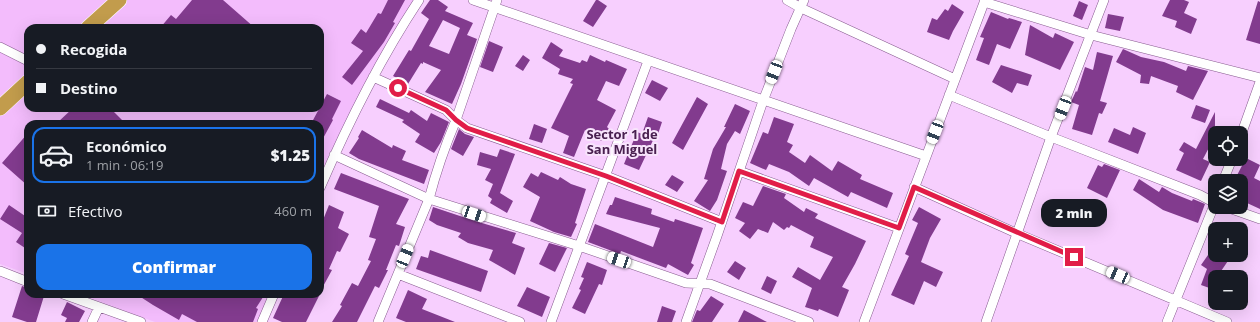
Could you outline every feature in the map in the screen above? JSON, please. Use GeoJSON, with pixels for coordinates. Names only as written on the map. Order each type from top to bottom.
{"type":"FeatureCollection","features":[{"type":"Feature","properties":{"kind":"highway"},"geometry":{"type":"LineString","coordinates":[[92,24],[119,0]]}},
{"type":"Feature","properties":{"kind":"highway"},"geometry":{"type":"LineString","coordinates":[[0,108],[24,86]]}},
{"type":"Feature","properties":{"kind":"street"},"geometry":{"type":"LineString","coordinates":[[324,179],[334,155],[373,77],[419,0]]}},
{"type":"Feature","properties":{"kind":"street"},"geometry":{"type":"LineString","coordinates":[[473,0],[496,4],[648,61],[926,156]]}},
{"type":"Feature","properties":{"kind":"street"},"geometry":{"type":"LineString","coordinates":[[787,0],[802,4],[955,79]]}},
{"type":"Feature","properties":{"kind":"street"},"geometry":{"type":"LineString","coordinates":[[986,322],[1051,137],[1104,0]]}},
{"type":"Feature","properties":{"kind":"street"},"geometry":{"type":"LineString","coordinates":[[864,322],[984,1],[1090,35],[1260,78]]}},
{"type":"Feature","properties":{"kind":"street"},"geometry":{"type":"LineString","coordinates":[[378,322],[429,199],[434,178],[456,120],[496,4]]}},
{"type":"Feature","properties":{"kind":"street"},"geometry":{"type":"LineString","coordinates":[[686,322],[763,101],[802,4]]}},
{"type":"Feature","properties":{"kind":"street"},"geometry":{"type":"LineString","coordinates":[[0,47],[24,59]]}},
{"type":"Feature","properties":{"kind":"street"},"geometry":{"type":"LineString","coordinates":[[552,322],[648,61]]}},
{"type":"Feature","properties":{"kind":"street"},"geometry":{"type":"LineString","coordinates":[[373,77],[446,110],[467,128],[606,176],[722,222]]}},
{"type":"Feature","properties":{"kind":"street"},"geometry":{"type":"LineString","coordinates":[[1244,126],[1260,82]]}},
{"type":"Feature","properties":{"kind":"street"},"geometry":{"type":"LineString","coordinates":[[949,95],[1208,199]]}},
{"type":"Feature","properties":{"kind":"street"},"geometry":{"type":"LineString","coordinates":[[334,155],[429,199],[580,246],[686,283],[710,284],[808,322]]}},
{"type":"Feature","properties":{"kind":"street"},"geometry":{"type":"LineString","coordinates":[[739,171],[899,228]]}},
{"type":"Feature","properties":{"kind":"street"},"geometry":{"type":"LineString","coordinates":[[914,187],[1016,233],[1227,322]]}},
{"type":"Feature","properties":{"kind":"street"},"geometry":{"type":"LineString","coordinates":[[1167,322],[1211,214]]}},
{"type":"Feature","properties":{"kind":"street"},"geometry":{"type":"LineString","coordinates":[[1246,214],[1260,219]]}},
{"type":"Feature","properties":{"kind":"street"},"geometry":{"type":"LineString","coordinates":[[0,272],[24,281]]}},
{"type":"Feature","properties":{"kind":"street"},"geometry":{"type":"LineString","coordinates":[[398,274],[520,322]]}},
{"type":"Feature","properties":{"kind":"street"},"geometry":{"type":"LineString","coordinates":[[74,298],[141,322]]}},
{"type":"Feature","properties":{"kind":"street"},"geometry":{"type":"LineString","coordinates":[[262,322],[272,298]]}},
{"type":"Feature","properties":{"kind":"street"},"geometry":{"type":"LineString","coordinates":[[92,322],[99,307]]}},
{"type":"Feature","properties":{"kind":"shaded area"},"geometry":{"type":"Polygon","coordinates":[[[0,0],[415,0],[369,79],[324,167],[324,120],[24,120],[24,273],[0,264],[0,0]]]}},
{"type":"Feature","properties":{"kind":"shaded area"},"geometry":{"type":"Polygon","coordinates":[[[91,298],[268,298],[259,322],[155,322],[91,298]]]}},
{"type":"Feature","properties":{"kind":"building"},"geometry":{"type":"Polygon","coordinates":[[[192,0],[223,0],[250,24],[163,24],[171,15],[176,19],[192,0]]]}},
{"type":"Feature","properties":{"kind":"building"},"geometry":{"type":"Polygon","coordinates":[[[388,0],[405,0],[393,22],[395,23],[384,42],[352,85],[342,77],[363,51],[351,43],[361,29],[366,33],[378,13],[381,14],[388,0]]]}},
{"type":"Feature","properties":{"kind":"building"},"geometry":{"type":"Polygon","coordinates":[[[430,0],[438,0],[448,7],[445,11],[473,23],[467,35],[477,39],[461,84],[452,104],[425,92],[441,70],[423,62],[408,84],[393,76],[409,50],[411,51],[429,19],[421,13],[430,0]],[[443,20],[429,46],[449,54],[460,28],[443,20]]]}},
{"type":"Feature","properties":{"kind":"building"},"geometry":{"type":"Polygon","coordinates":[[[596,0],[607,6],[593,27],[583,21],[596,0]]]}},
{"type":"Feature","properties":{"kind":"building"},"geometry":{"type":"Polygon","coordinates":[[[1170,0],[1184,0],[1189,2],[1184,13],[1197,19],[1191,34],[1175,27],[1177,21],[1162,16],[1170,0]]]}},
{"type":"Feature","properties":{"kind":"building"},"geometry":{"type":"Polygon","coordinates":[[[1079,1],[1088,5],[1082,20],[1073,16],[1079,1]]]}},
{"type":"Feature","properties":{"kind":"building"},"geometry":{"type":"Polygon","coordinates":[[[1258,1],[1260,2],[1260,44],[1246,40],[1258,1]]]}},
{"type":"Feature","properties":{"kind":"building"},"geometry":{"type":"Polygon","coordinates":[[[952,4],[964,12],[949,40],[927,32],[932,18],[937,20],[945,9],[948,11],[952,4]]]}},
{"type":"Feature","properties":{"kind":"building"},"geometry":{"type":"Polygon","coordinates":[[[991,12],[1008,19],[1022,22],[1010,49],[997,44],[989,65],[976,60],[984,38],[980,37],[991,12]]]}},
{"type":"Feature","properties":{"kind":"building"},"geometry":{"type":"Polygon","coordinates":[[[1108,14],[1124,17],[1120,31],[1105,28],[1108,14]]]}},
{"type":"Feature","properties":{"kind":"building"},"geometry":{"type":"Polygon","coordinates":[[[1030,25],[1053,38],[1055,33],[1074,42],[1060,70],[1025,55],[1030,25]]]}},
{"type":"Feature","properties":{"kind":"building"},"geometry":{"type":"Polygon","coordinates":[[[489,41],[503,47],[493,72],[480,67],[489,41]]]}},
{"type":"Feature","properties":{"kind":"building"},"geometry":{"type":"Polygon","coordinates":[[[551,42],[563,50],[559,56],[580,63],[582,60],[587,62],[590,55],[605,62],[606,60],[627,69],[619,86],[606,81],[597,100],[616,110],[607,127],[609,129],[601,141],[585,130],[574,157],[563,153],[569,136],[551,128],[573,84],[570,83],[573,79],[558,74],[560,69],[542,58],[551,42]]]}},
{"type":"Feature","properties":{"kind":"building"},"geometry":{"type":"Polygon","coordinates":[[[1123,49],[1141,57],[1164,62],[1186,71],[1188,66],[1208,71],[1193,100],[1176,92],[1178,86],[1151,76],[1149,84],[1140,83],[1141,75],[1116,62],[1123,49]]]}},
{"type":"Feature","properties":{"kind":"building"},"geometry":{"type":"Polygon","coordinates":[[[1097,52],[1113,56],[1100,101],[1107,103],[1102,114],[1099,113],[1092,135],[1072,129],[1079,105],[1071,102],[1076,91],[1077,92],[1085,67],[1093,70],[1097,52]]]}},
{"type":"Feature","properties":{"kind":"building"},"geometry":{"type":"Polygon","coordinates":[[[523,55],[530,60],[523,71],[515,66],[523,55]]]}},
{"type":"Feature","properties":{"kind":"building"},"geometry":{"type":"Polygon","coordinates":[[[1001,65],[1032,75],[1028,86],[1017,83],[1012,93],[992,82],[1001,65]]]}},
{"type":"Feature","properties":{"kind":"building"},"geometry":{"type":"Polygon","coordinates":[[[652,80],[668,88],[660,101],[645,93],[652,80]]]}},
{"type":"Feature","properties":{"kind":"building"},"geometry":{"type":"Polygon","coordinates":[[[327,94],[341,101],[324,137],[324,120],[313,120],[317,112],[324,112],[324,100],[327,94]]]}},
{"type":"Feature","properties":{"kind":"building"},"geometry":{"type":"Polygon","coordinates":[[[697,97],[708,104],[683,150],[672,143],[697,97]]]}},
{"type":"Feature","properties":{"kind":"building"},"geometry":{"type":"Polygon","coordinates":[[[380,99],[409,113],[411,110],[427,121],[431,113],[449,122],[441,142],[434,153],[415,142],[420,134],[402,122],[404,120],[376,107],[380,99]]]}},
{"type":"Feature","properties":{"kind":"building"},"geometry":{"type":"Polygon","coordinates":[[[735,104],[750,111],[740,134],[735,131],[727,144],[721,169],[727,171],[717,200],[710,211],[694,201],[708,180],[704,179],[713,149],[726,127],[724,127],[735,104]]]}},
{"type":"Feature","properties":{"kind":"building"},"geometry":{"type":"Polygon","coordinates":[[[1196,105],[1210,110],[1205,123],[1191,118],[1196,105]]]}},
{"type":"Feature","properties":{"kind":"building"},"geometry":{"type":"Polygon","coordinates":[[[69,112],[114,112],[122,120],[60,120],[69,112]]]}},
{"type":"Feature","properties":{"kind":"building"},"geometry":{"type":"Polygon","coordinates":[[[1215,112],[1215,126],[1208,126],[1208,149],[1203,159],[1208,161],[1208,166],[1201,181],[1176,170],[1184,153],[1179,150],[1184,142],[1196,149],[1215,112]]]}},
{"type":"Feature","properties":{"kind":"building"},"geometry":{"type":"Polygon","coordinates":[[[648,117],[662,122],[657,137],[655,136],[639,170],[624,164],[637,132],[642,134],[648,117]]]}},
{"type":"Feature","properties":{"kind":"building"},"geometry":{"type":"Polygon","coordinates":[[[774,117],[794,124],[787,142],[793,145],[789,152],[805,163],[810,155],[832,171],[838,161],[862,175],[860,179],[893,193],[887,208],[851,192],[848,197],[814,178],[809,186],[789,172],[769,164],[766,170],[750,163],[763,132],[768,134],[774,117]]]}},
{"type":"Feature","properties":{"kind":"building"},"geometry":{"type":"Polygon","coordinates":[[[534,124],[547,129],[542,143],[529,139],[534,124]]]}},
{"type":"Feature","properties":{"kind":"building"},"geometry":{"type":"Polygon","coordinates":[[[1133,127],[1146,133],[1138,154],[1108,142],[1114,128],[1130,135],[1133,127]]]}},
{"type":"Feature","properties":{"kind":"building"},"geometry":{"type":"Polygon","coordinates":[[[459,129],[465,134],[474,137],[463,156],[451,149],[459,129]]]}},
{"type":"Feature","properties":{"kind":"building"},"geometry":{"type":"Polygon","coordinates":[[[362,130],[392,148],[393,145],[406,151],[402,160],[429,170],[424,184],[359,159],[349,153],[359,138],[358,137],[362,130]]]}},
{"type":"Feature","properties":{"kind":"building"},"geometry":{"type":"Polygon","coordinates":[[[24,138],[24,182],[2,163],[24,138]]]}},
{"type":"Feature","properties":{"kind":"building"},"geometry":{"type":"Polygon","coordinates":[[[500,149],[515,154],[500,193],[513,201],[507,213],[490,203],[492,199],[488,196],[493,184],[485,180],[491,169],[477,165],[480,152],[497,157],[500,149]]]}},
{"type":"Feature","properties":{"kind":"building"},"geometry":{"type":"Polygon","coordinates":[[[1248,159],[1260,165],[1254,178],[1260,181],[1260,209],[1248,203],[1248,174],[1238,174],[1242,166],[1248,166],[1248,159]]]}},
{"type":"Feature","properties":{"kind":"building"},"geometry":{"type":"Polygon","coordinates":[[[1104,164],[1120,170],[1107,198],[1087,188],[1098,165],[1102,167],[1104,164]]]}},
{"type":"Feature","properties":{"kind":"building"},"geometry":{"type":"Polygon","coordinates":[[[541,172],[558,180],[560,177],[571,184],[586,189],[575,223],[577,224],[571,237],[554,232],[530,221],[540,197],[523,187],[531,173],[538,177],[541,172]]]}},
{"type":"Feature","properties":{"kind":"building"},"geometry":{"type":"Polygon","coordinates":[[[341,173],[409,199],[396,224],[405,227],[399,246],[396,245],[386,270],[388,270],[379,288],[375,286],[357,322],[332,322],[342,306],[340,305],[352,283],[358,286],[371,261],[368,260],[376,239],[369,237],[379,206],[334,189],[341,173]]]}},
{"type":"Feature","properties":{"kind":"building"},"geometry":{"type":"Polygon","coordinates":[[[672,175],[684,182],[677,192],[665,185],[672,175]]]}},
{"type":"Feature","properties":{"kind":"building"},"geometry":{"type":"Polygon","coordinates":[[[1139,179],[1159,192],[1162,187],[1172,193],[1192,201],[1193,199],[1205,204],[1198,223],[1163,210],[1133,190],[1139,179]]]}},
{"type":"Feature","properties":{"kind":"building"},"geometry":{"type":"Polygon","coordinates":[[[763,186],[786,194],[784,198],[804,212],[806,208],[818,214],[815,218],[866,241],[842,287],[849,290],[838,317],[819,309],[818,311],[805,307],[812,288],[792,277],[798,267],[820,280],[833,257],[810,247],[814,237],[791,225],[789,228],[787,227],[784,230],[773,222],[768,233],[758,229],[750,239],[739,231],[745,223],[735,218],[743,202],[753,206],[763,186]]]}},
{"type":"Feature","properties":{"kind":"building"},"geometry":{"type":"Polygon","coordinates":[[[615,197],[652,209],[651,214],[674,222],[675,219],[703,228],[691,263],[694,265],[688,275],[668,264],[666,268],[621,251],[620,254],[588,242],[595,224],[653,247],[660,228],[606,214],[615,197]]]}},
{"type":"Feature","properties":{"kind":"building"},"geometry":{"type":"Polygon","coordinates":[[[9,205],[24,215],[24,247],[16,242],[22,233],[0,219],[9,205]]]}},
{"type":"Feature","properties":{"kind":"building"},"geometry":{"type":"Polygon","coordinates":[[[329,205],[344,212],[338,228],[349,234],[340,252],[337,251],[329,269],[332,270],[324,285],[324,218],[329,205]]]}},
{"type":"Feature","properties":{"kind":"building"},"geometry":{"type":"Polygon","coordinates":[[[433,207],[516,233],[512,243],[525,248],[515,275],[489,260],[493,250],[468,243],[458,237],[461,233],[437,225],[429,220],[433,207]]]}},
{"type":"Feature","properties":{"kind":"building"},"geometry":{"type":"Polygon","coordinates":[[[919,207],[941,219],[930,238],[921,262],[943,272],[936,287],[924,281],[914,305],[891,295],[909,256],[905,254],[918,223],[912,220],[919,207]]]}},
{"type":"Feature","properties":{"kind":"building"},"geometry":{"type":"Polygon","coordinates":[[[549,243],[567,248],[555,272],[539,264],[549,243]]]}},
{"type":"Feature","properties":{"kind":"building"},"geometry":{"type":"Polygon","coordinates":[[[430,250],[488,271],[481,292],[416,269],[421,256],[428,258],[430,250]]]}},
{"type":"Feature","properties":{"kind":"building"},"geometry":{"type":"Polygon","coordinates":[[[1208,255],[1208,262],[1227,262],[1222,270],[1208,270],[1208,288],[1201,285],[1207,269],[1201,265],[1208,255]]]}},
{"type":"Feature","properties":{"kind":"building"},"geometry":{"type":"Polygon","coordinates":[[[735,261],[746,268],[739,280],[727,272],[735,261]]]}},
{"type":"Feature","properties":{"kind":"building"},"geometry":{"type":"Polygon","coordinates":[[[587,262],[607,270],[602,285],[599,284],[585,314],[572,308],[581,290],[579,289],[584,278],[581,277],[587,262]]]}},
{"type":"Feature","properties":{"kind":"building"},"geometry":{"type":"Polygon","coordinates":[[[767,276],[777,281],[771,294],[761,289],[767,276]]]}},
{"type":"Feature","properties":{"kind":"building"},"geometry":{"type":"Polygon","coordinates":[[[22,286],[24,287],[24,298],[43,298],[36,322],[27,322],[12,317],[22,286]]]}},
{"type":"Feature","properties":{"kind":"building"},"geometry":{"type":"Polygon","coordinates":[[[527,287],[550,297],[542,317],[517,306],[527,287]]]}},
{"type":"Feature","properties":{"kind":"building"},"geometry":{"type":"Polygon","coordinates":[[[408,290],[427,299],[422,309],[455,322],[406,322],[396,318],[408,290]]]}},
{"type":"Feature","properties":{"kind":"building"},"geometry":{"type":"Polygon","coordinates":[[[711,296],[724,304],[712,322],[692,322],[697,310],[700,311],[711,296]]]}},
{"type":"Feature","properties":{"kind":"building"},"geometry":{"type":"Polygon","coordinates":[[[142,298],[262,298],[256,308],[258,309],[253,322],[197,322],[182,314],[179,320],[142,298]]]}},
{"type":"Feature","properties":{"kind":"building"},"geometry":{"type":"Polygon","coordinates":[[[282,298],[318,298],[306,322],[282,322],[273,318],[282,298]]]}},
{"type":"Feature","properties":{"kind":"building"},"geometry":{"type":"Polygon","coordinates":[[[67,302],[85,311],[79,322],[65,322],[67,318],[61,315],[67,302]]]}},
{"type":"Feature","properties":{"kind":"building"},"geometry":{"type":"Polygon","coordinates":[[[662,306],[676,311],[672,322],[657,322],[662,306]]]}},
{"type":"Feature","properties":{"kind":"building"},"geometry":{"type":"Polygon","coordinates":[[[744,310],[767,322],[738,322],[744,310]]]}},
{"type":"Feature","properties":{"kind":"district","name":"Sector 1 de San Miguel"},"geometry":{"type":"Point","coordinates":[622,142]}},
{"type":"Feature","properties":{"kind":"route"},"geometry":{"type":"LineString","coordinates":[[398,88],[446,110],[467,128],[606,176],[722,222],[739,171],[899,228],[914,187],[1016,233],[1074,257]]}}]}
